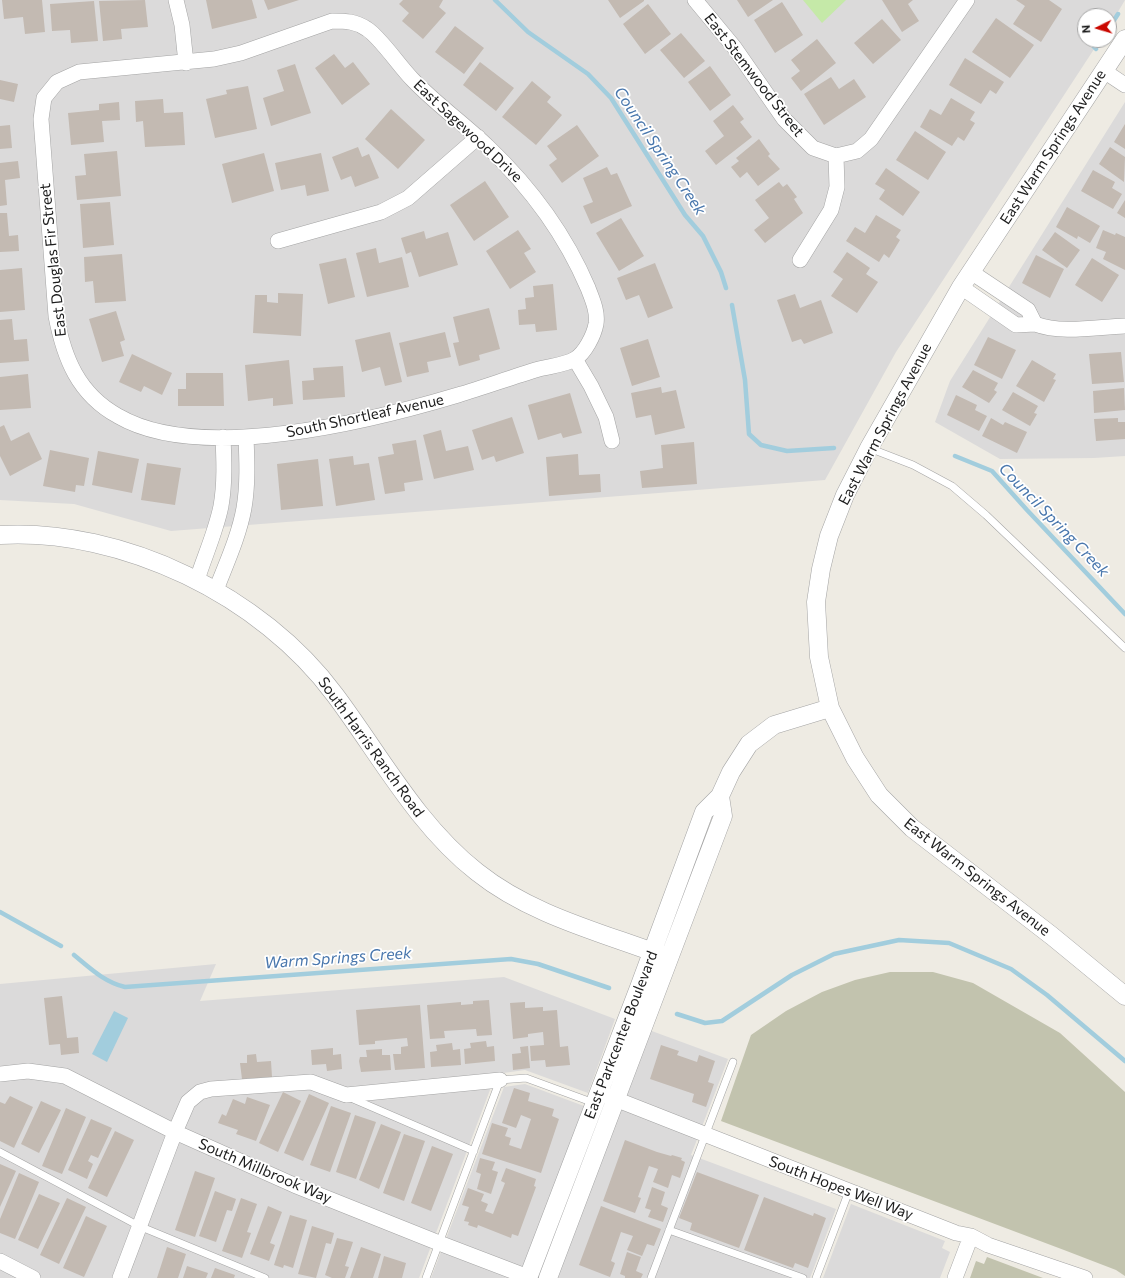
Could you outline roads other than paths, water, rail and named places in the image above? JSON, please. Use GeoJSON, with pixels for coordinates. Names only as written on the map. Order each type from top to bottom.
{"type":"FeatureCollection","features":[{"type":"Feature","properties":{"kind":"street"},"geometry":{"type":"LineString","coordinates":[[176,0],[182,25],[186,63]]}},
{"type":"Feature","properties":{"kind":"street","name":"East Stemwood Street"},"geometry":{"type":"LineString","coordinates":[[695,0],[734,47],[784,119],[813,148],[836,156]]}},
{"type":"Feature","properties":{"kind":"street"},"geometry":{"type":"LineString","coordinates":[[800,260],[831,210],[837,187],[836,156],[856,151],[870,139],[967,0]]}},
{"type":"Feature","properties":{"kind":"street","name":"East Douglas Fir Street"},"geometry":{"type":"LineString","coordinates":[[90,393],[69,363],[62,345],[56,316],[41,119],[44,98],[56,82],[79,72],[186,63],[214,59],[241,53],[332,20],[355,22]]}},
{"type":"Feature","properties":{"kind":"street","name":"East Sagewood Drive"},"geometry":{"type":"LineString","coordinates":[[355,22],[371,31],[415,83],[478,137],[508,166],[540,204],[563,239],[583,277],[595,306],[596,322],[589,342],[575,359]]}},
{"type":"Feature","properties":{"kind":"street","name":"East Warm Springs Avenue"},"geometry":{"type":"LineString","coordinates":[[1125,39],[1120,58],[1104,71],[961,287],[869,448],[845,495],[829,536],[821,569],[816,602],[819,657],[830,708],[855,758],[875,788],[912,828],[1052,936],[1125,996]]}},
{"type":"Feature","properties":{"kind":"street"},"geometry":{"type":"LineString","coordinates":[[1104,71],[1125,85]]}},
{"type":"Feature","properties":{"kind":"street"},"geometry":{"type":"LineString","coordinates":[[278,241],[381,212],[408,198],[478,137]]}},
{"type":"Feature","properties":{"kind":"street"},"geometry":{"type":"LineString","coordinates":[[971,272],[1028,310],[1035,324]]}},
{"type":"Feature","properties":{"kind":"street"},"geometry":{"type":"LineString","coordinates":[[961,287],[1016,325],[1035,324],[1043,327],[1063,329],[1125,326]]}},
{"type":"Feature","properties":{"kind":"street"},"geometry":{"type":"LineString","coordinates":[[575,359],[591,386],[606,417],[612,441]]}},
{"type":"Feature","properties":{"kind":"street","name":"South Shortleaf Avenue"},"geometry":{"type":"LineString","coordinates":[[90,393],[117,416],[146,430],[164,434],[246,437],[302,431],[402,411],[575,359]]}},
{"type":"Feature","properties":{"kind":"street"},"geometry":{"type":"LineString","coordinates":[[197,580],[215,528],[220,507],[224,470],[223,437]]}},
{"type":"Feature","properties":{"kind":"street"},"geometry":{"type":"LineString","coordinates":[[216,590],[238,531],[244,509],[247,472],[246,437]]}},
{"type":"Feature","properties":{"kind":"street","name":"South Harris Ranch Road"},"geometry":{"type":"LineString","coordinates":[[0,535],[24,534],[58,536],[97,543],[127,551],[197,580],[216,590],[272,631],[301,656],[334,693],[417,812],[444,843],[477,873],[517,899],[554,916],[661,955]]}},
{"type":"Feature","properties":{"kind":"street","name":"East Parkcenter Boulevard"},"geometry":{"type":"LineString","coordinates":[[548,1278],[616,1099],[704,812],[720,796],[731,772],[749,744],[774,725],[830,708]]}},
{"type":"Feature","properties":{"kind":"street","name":"East Parkcenter Boulevard"},"geometry":{"type":"LineString","coordinates":[[529,1278],[597,1098],[661,955]]}},
{"type":"Feature","properties":{"kind":"street","name":"South Millbrook Way"},"geometry":{"type":"LineString","coordinates":[[0,1074],[28,1071],[65,1076],[175,1132],[294,1185],[529,1278]]}},
{"type":"Feature","properties":{"kind":"street"},"geometry":{"type":"LineString","coordinates":[[120,1278],[175,1132],[188,1102],[200,1092],[211,1089],[311,1082],[346,1095],[500,1080]]}},
{"type":"Feature","properties":{"kind":"street","name":"South Hopes Well Way"},"geometry":{"type":"LineString","coordinates":[[597,1098],[616,1099],[956,1233],[971,1236],[988,1245],[1085,1278]]}},
{"type":"Feature","properties":{"kind":"street"},"geometry":{"type":"LineString","coordinates":[[955,1278],[971,1236]]}},
{"type":"Feature","properties":{"kind":"street"},"geometry":{"type":"LineString","coordinates":[[0,1261],[34,1278]]}},
{"type":"Feature","properties":{"kind":"lane"},"geometry":{"type":"LineString","coordinates":[[869,448],[913,465],[952,486],[986,515],[1125,648]]}},
{"type":"Feature","properties":{"kind":"lane"},"geometry":{"type":"LineString","coordinates":[[651,1278],[732,1062]]}},
{"type":"Feature","properties":{"kind":"lane"},"geometry":{"type":"LineString","coordinates":[[426,1278],[500,1080],[526,1078],[597,1098]]}},
{"type":"Feature","properties":{"kind":"lane"},"geometry":{"type":"LineString","coordinates":[[346,1095],[474,1151]]}},
{"type":"Feature","properties":{"kind":"lane"},"geometry":{"type":"LineString","coordinates":[[0,1152],[139,1226],[265,1278]]}},
{"type":"Feature","properties":{"kind":"lane"},"geometry":{"type":"LineString","coordinates":[[816,1278],[849,1191]]}},
{"type":"Feature","properties":{"kind":"lane"},"geometry":{"type":"LineString","coordinates":[[669,1230],[803,1278]]}},
{"type":"Feature","properties":{"kind":"water"},"geometry":{"type":"Polygon","coordinates":[[[114,1011],[128,1018],[107,1062],[92,1054],[114,1011]]]}},
{"type":"Feature","properties":{"kind":"waterway","name":"Council Spring Creek"},"geometry":{"type":"LineString","coordinates":[[495,0],[528,32],[588,74],[611,98],[685,215],[703,236],[721,272],[726,288]]}},
{"type":"Feature","properties":{"kind":"waterway","name":"Council Spring Creek"},"geometry":{"type":"LineString","coordinates":[[732,305],[745,380],[749,434],[761,445],[787,451],[834,448]]}},
{"type":"Feature","properties":{"kind":"waterway","name":"Council Spring Creek"},"geometry":{"type":"LineString","coordinates":[[955,456],[992,471],[1125,614]]}},
{"type":"Feature","properties":{"kind":"waterway","name":"Warm Springs Creek"},"geometry":{"type":"LineString","coordinates":[[0,912],[61,946]]}},
{"type":"Feature","properties":{"kind":"waterway"},"geometry":{"type":"LineString","coordinates":[[677,1014],[705,1023],[722,1021],[792,975],[834,954],[899,940],[949,943],[1011,969],[1047,995],[1125,1061]]}},
{"type":"Feature","properties":{"kind":"waterway","name":"Warm Springs Creek"},"geometry":{"type":"LineString","coordinates":[[74,955],[92,970],[110,982],[125,987],[511,959],[538,964],[609,988]]}}]}
